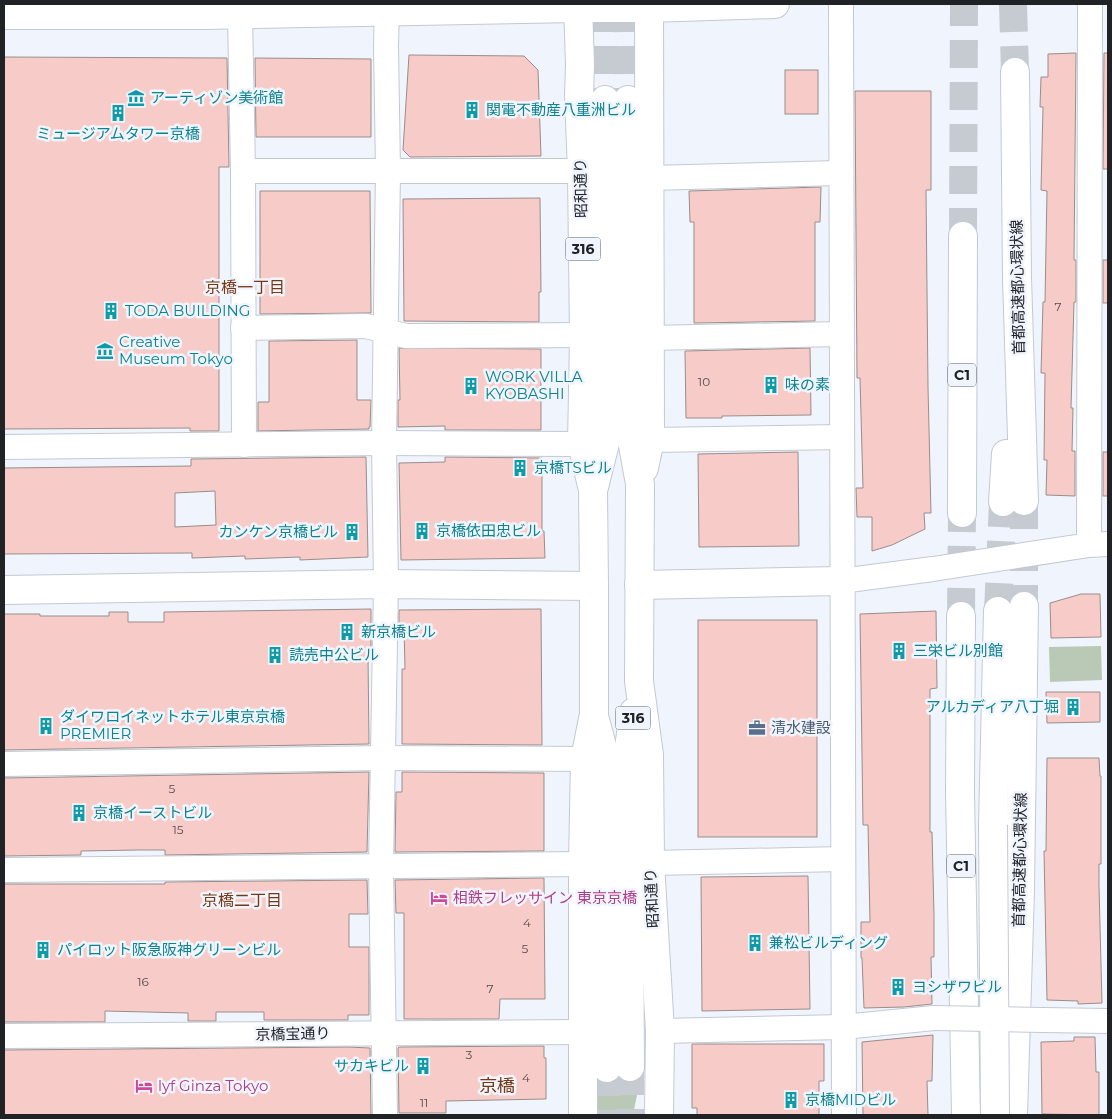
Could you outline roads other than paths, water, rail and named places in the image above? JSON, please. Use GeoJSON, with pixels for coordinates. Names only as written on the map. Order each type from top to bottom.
{"type":"FeatureCollection","features":[{"type":"Feature","properties":{"kind":"main road"},"geometry":{"type":"LineString","coordinates":[[4,15],[240,14],[387,8],[775,4]]}},
{"type":"Feature","properties":{"kind":"main road","name":"昭和通り"},"geometry":{"type":"LineString","coordinates":[[578,6],[584,335],[582,444],[593,490],[594,586],[594,714],[585,759],[583,1115]]}},
{"type":"Feature","properties":{"kind":"main road","name":"昭和通り"},"geometry":{"type":"LineString","coordinates":[[640,484],[650,440],[650,6]]}},
{"type":"Feature","properties":{"kind":"main road","name":"首都高速都心環状線"},"geometry":{"type":"LineString","coordinates":[[1013,502],[1017,278],[1015,72]]}},
{"type":"Feature","properties":{"kind":"main road","name":"昭和通り"},"geometry":{"type":"LineString","coordinates":[[593,490],[607,435],[616,100],[630,429],[640,484],[639,681],[649,755],[650,863],[660,1031],[659,1115]]}},
{"type":"Feature","properties":{"kind":"main road","name":"C1"},"geometry":{"type":"LineString","coordinates":[[962,513],[963,236]]}},
{"type":"Feature","properties":{"kind":"main road"},"geometry":{"type":"LineString","coordinates":[[639,585],[841,581]]}},
{"type":"Feature","properties":{"kind":"main road"},"geometry":{"type":"LineString","coordinates":[[4,590],[386,584],[594,586]]}},
{"type":"Feature","properties":{"kind":"main road","name":"首都高速都心環状線"},"geometry":{"type":"LineString","coordinates":[[995,1115],[993,825],[1011,608],[1020,890],[1013,1115]]}},
{"type":"Feature","properties":{"kind":"main road","name":"C1"},"geometry":{"type":"LineString","coordinates":[[962,616],[960,793],[966,1115]]}},
{"type":"Feature","properties":{"kind":"main road","name":"昭和通り"},"geometry":{"type":"LineString","coordinates":[[594,714],[606,756],[619,1067],[628,755],[639,681]]}},
{"type":"Feature","properties":{"kind":"street"},"geometry":{"type":"LineString","coordinates":[[841,4],[841,581],[844,1115]]}},
{"type":"Feature","properties":{"kind":"street"},"geometry":{"type":"LineString","coordinates":[[841,581],[1099,545],[1089,225],[1099,141],[1090,4]]}},
{"type":"Feature","properties":{"kind":"street"},"geometry":{"type":"LineString","coordinates":[[385,1115],[381,866],[386,584],[384,443],[388,171],[387,8]]}},
{"type":"Feature","properties":{"kind":"street"},"geometry":{"type":"LineString","coordinates":[[240,14],[243,171],[244,445]]}},
{"type":"Feature","properties":{"kind":"street"},"geometry":{"type":"LineString","coordinates":[[243,171],[582,172]]}},
{"type":"Feature","properties":{"kind":"street"},"geometry":{"type":"LineString","coordinates":[[649,178],[841,173]]}},
{"type":"Feature","properties":{"kind":"street"},"geometry":{"type":"LineString","coordinates":[[1089,225],[1105,241],[1108,240]]}},
{"type":"Feature","properties":{"kind":"street"},"geometry":{"type":"LineString","coordinates":[[243,328],[366,326],[406,336],[584,335]]}},
{"type":"Feature","properties":{"kind":"street"},"geometry":{"type":"LineString","coordinates":[[650,338],[841,334]]}},
{"type":"Feature","properties":{"kind":"street"},"geometry":{"type":"LineString","coordinates":[[650,440],[842,437]]}},
{"type":"Feature","properties":{"kind":"street"},"geometry":{"type":"LineString","coordinates":[[4,447],[384,443],[582,444]]}},
{"type":"Feature","properties":{"kind":"street"},"geometry":{"type":"LineString","coordinates":[[4,764],[383,758],[585,759]]}},
{"type":"Feature","properties":{"kind":"street"},"geometry":{"type":"LineString","coordinates":[[650,863],[842,859]]}},
{"type":"Feature","properties":{"kind":"street"},"geometry":{"type":"LineString","coordinates":[[4,870],[583,864]]}},
{"type":"Feature","properties":{"kind":"street"},"geometry":{"type":"LineString","coordinates":[[660,1031],[843,1027],[934,1018],[1108,1021]]}},
{"type":"Feature","properties":{"kind":"street","name":"京橋宝通り"},"geometry":{"type":"LineString","coordinates":[[4,1036],[582,1032]]}},
{"type":"Feature","properties":{"kind":"tunnel"},"geometry":{"type":"LineString","coordinates":[[605,4],[605,100]]}},
{"type":"Feature","properties":{"kind":"tunnel"},"geometry":{"type":"LineString","coordinates":[[627,4],[628,100]]}},
{"type":"Feature","properties":{"kind":"tunnel"},"geometry":{"type":"LineString","coordinates":[[963,236],[964,4]]}},
{"type":"Feature","properties":{"kind":"tunnel"},"geometry":{"type":"LineString","coordinates":[[1013,4],[1015,72]]}},
{"type":"Feature","properties":{"kind":"tunnel"},"geometry":{"type":"LineString","coordinates":[[1024,501],[1024,606]]}},
{"type":"Feature","properties":{"kind":"tunnel"},"geometry":{"type":"LineString","coordinates":[[998,611],[1003,502]]}},
{"type":"Feature","properties":{"kind":"tunnel"},"geometry":{"type":"LineString","coordinates":[[961,616],[962,513]]}},
{"type":"Feature","properties":{"kind":"tunnel"},"geometry":{"type":"LineString","coordinates":[[630,1067],[630,1115]]}},
{"type":"Feature","properties":{"kind":"tunnel"},"geometry":{"type":"LineString","coordinates":[[607,1068],[607,1115]]}},
{"type":"Feature","properties":{"kind":"place","name":"アーティゾン美術館"},"geometry":{"type":"Point","coordinates":[136,98]}},
{"type":"Feature","properties":{"kind":"place","name":"関電不動産八重洲ビル"},"geometry":{"type":"Point","coordinates":[472,110]}},
{"type":"Feature","properties":{"kind":"place","name":"ミュージアムタワー京橋"},"geometry":{"type":"Point","coordinates":[118,113]}},
{"type":"Feature","properties":{"kind":"place","name":"TODA BUILDING"},"geometry":{"type":"Point","coordinates":[111,311]}},
{"type":"Feature","properties":{"kind":"place","name":"Creative Museum Tokyo"},"geometry":{"type":"Point","coordinates":[105,351]}},
{"type":"Feature","properties":{"kind":"place","name":"味の素"},"geometry":{"type":"Point","coordinates":[771,385]}},
{"type":"Feature","properties":{"kind":"place","name":"WORK VILLA KYOBASHI"},"geometry":{"type":"Point","coordinates":[471,386]}},
{"type":"Feature","properties":{"kind":"place","name":"京橋TSビル"},"geometry":{"type":"Point","coordinates":[520,468]}},
{"type":"Feature","properties":{"kind":"place","name":"京橋依田忠ビル"},"geometry":{"type":"Point","coordinates":[422,531]}},
{"type":"Feature","properties":{"kind":"place","name":"カンケン京橋ビル"},"geometry":{"type":"Point","coordinates":[352,532]}},
{"type":"Feature","properties":{"kind":"place","name":"新京橋ビル"},"geometry":{"type":"Point","coordinates":[347,632]}},
{"type":"Feature","properties":{"kind":"place","name":"三栄ビル別館"},"geometry":{"type":"Point","coordinates":[899,651]}},
{"type":"Feature","properties":{"kind":"place","name":"読売中公ビル"},"geometry":{"type":"Point","coordinates":[275,655]}},
{"type":"Feature","properties":{"kind":"place","name":"アルカディア八丁堀"},"geometry":{"type":"Point","coordinates":[1073,707]}},
{"type":"Feature","properties":{"kind":"place","name":"ダイワロイネットホテル東京京橋 PREMIER"},"geometry":{"type":"Point","coordinates":[46,726]}},
{"type":"Feature","properties":{"kind":"place","name":"清水建設"},"geometry":{"type":"Point","coordinates":[757,728]}},
{"type":"Feature","properties":{"kind":"place","name":"京橋イーストビル"},"geometry":{"type":"Point","coordinates":[79,813]}},
{"type":"Feature","properties":{"kind":"place","name":"相鉄フレッサイン 東京京橋"},"geometry":{"type":"Point","coordinates":[439,898]}},
{"type":"Feature","properties":{"kind":"place","name":"兼松ビルディング"},"geometry":{"type":"Point","coordinates":[755,943]}},
{"type":"Feature","properties":{"kind":"place","name":"パイロット阪急阪神グリーンビル"},"geometry":{"type":"Point","coordinates":[43,950]}},
{"type":"Feature","properties":{"kind":"place","name":"ヨシザワビル"},"geometry":{"type":"Point","coordinates":[898,987]}},
{"type":"Feature","properties":{"kind":"place","name":"サカキビル"},"geometry":{"type":"Point","coordinates":[423,1066]}},
{"type":"Feature","properties":{"kind":"place","name":"lyf Ginza Tokyo"},"geometry":{"type":"Point","coordinates":[144,1086]}},
{"type":"Feature","properties":{"kind":"place","name":"京橋MIDビル"},"geometry":{"type":"Point","coordinates":[791,1100]}},
{"type":"Feature","properties":{"kind":"district","name":"京橋一丁目"},"geometry":{"type":"Point","coordinates":[245,287]}},
{"type":"Feature","properties":{"kind":"district","name":"京橋二丁目"},"geometry":{"type":"Point","coordinates":[242,900]}},
{"type":"Feature","properties":{"kind":"district","name":"京橋"},"geometry":{"type":"Point","coordinates":[497,1086]}}]}
